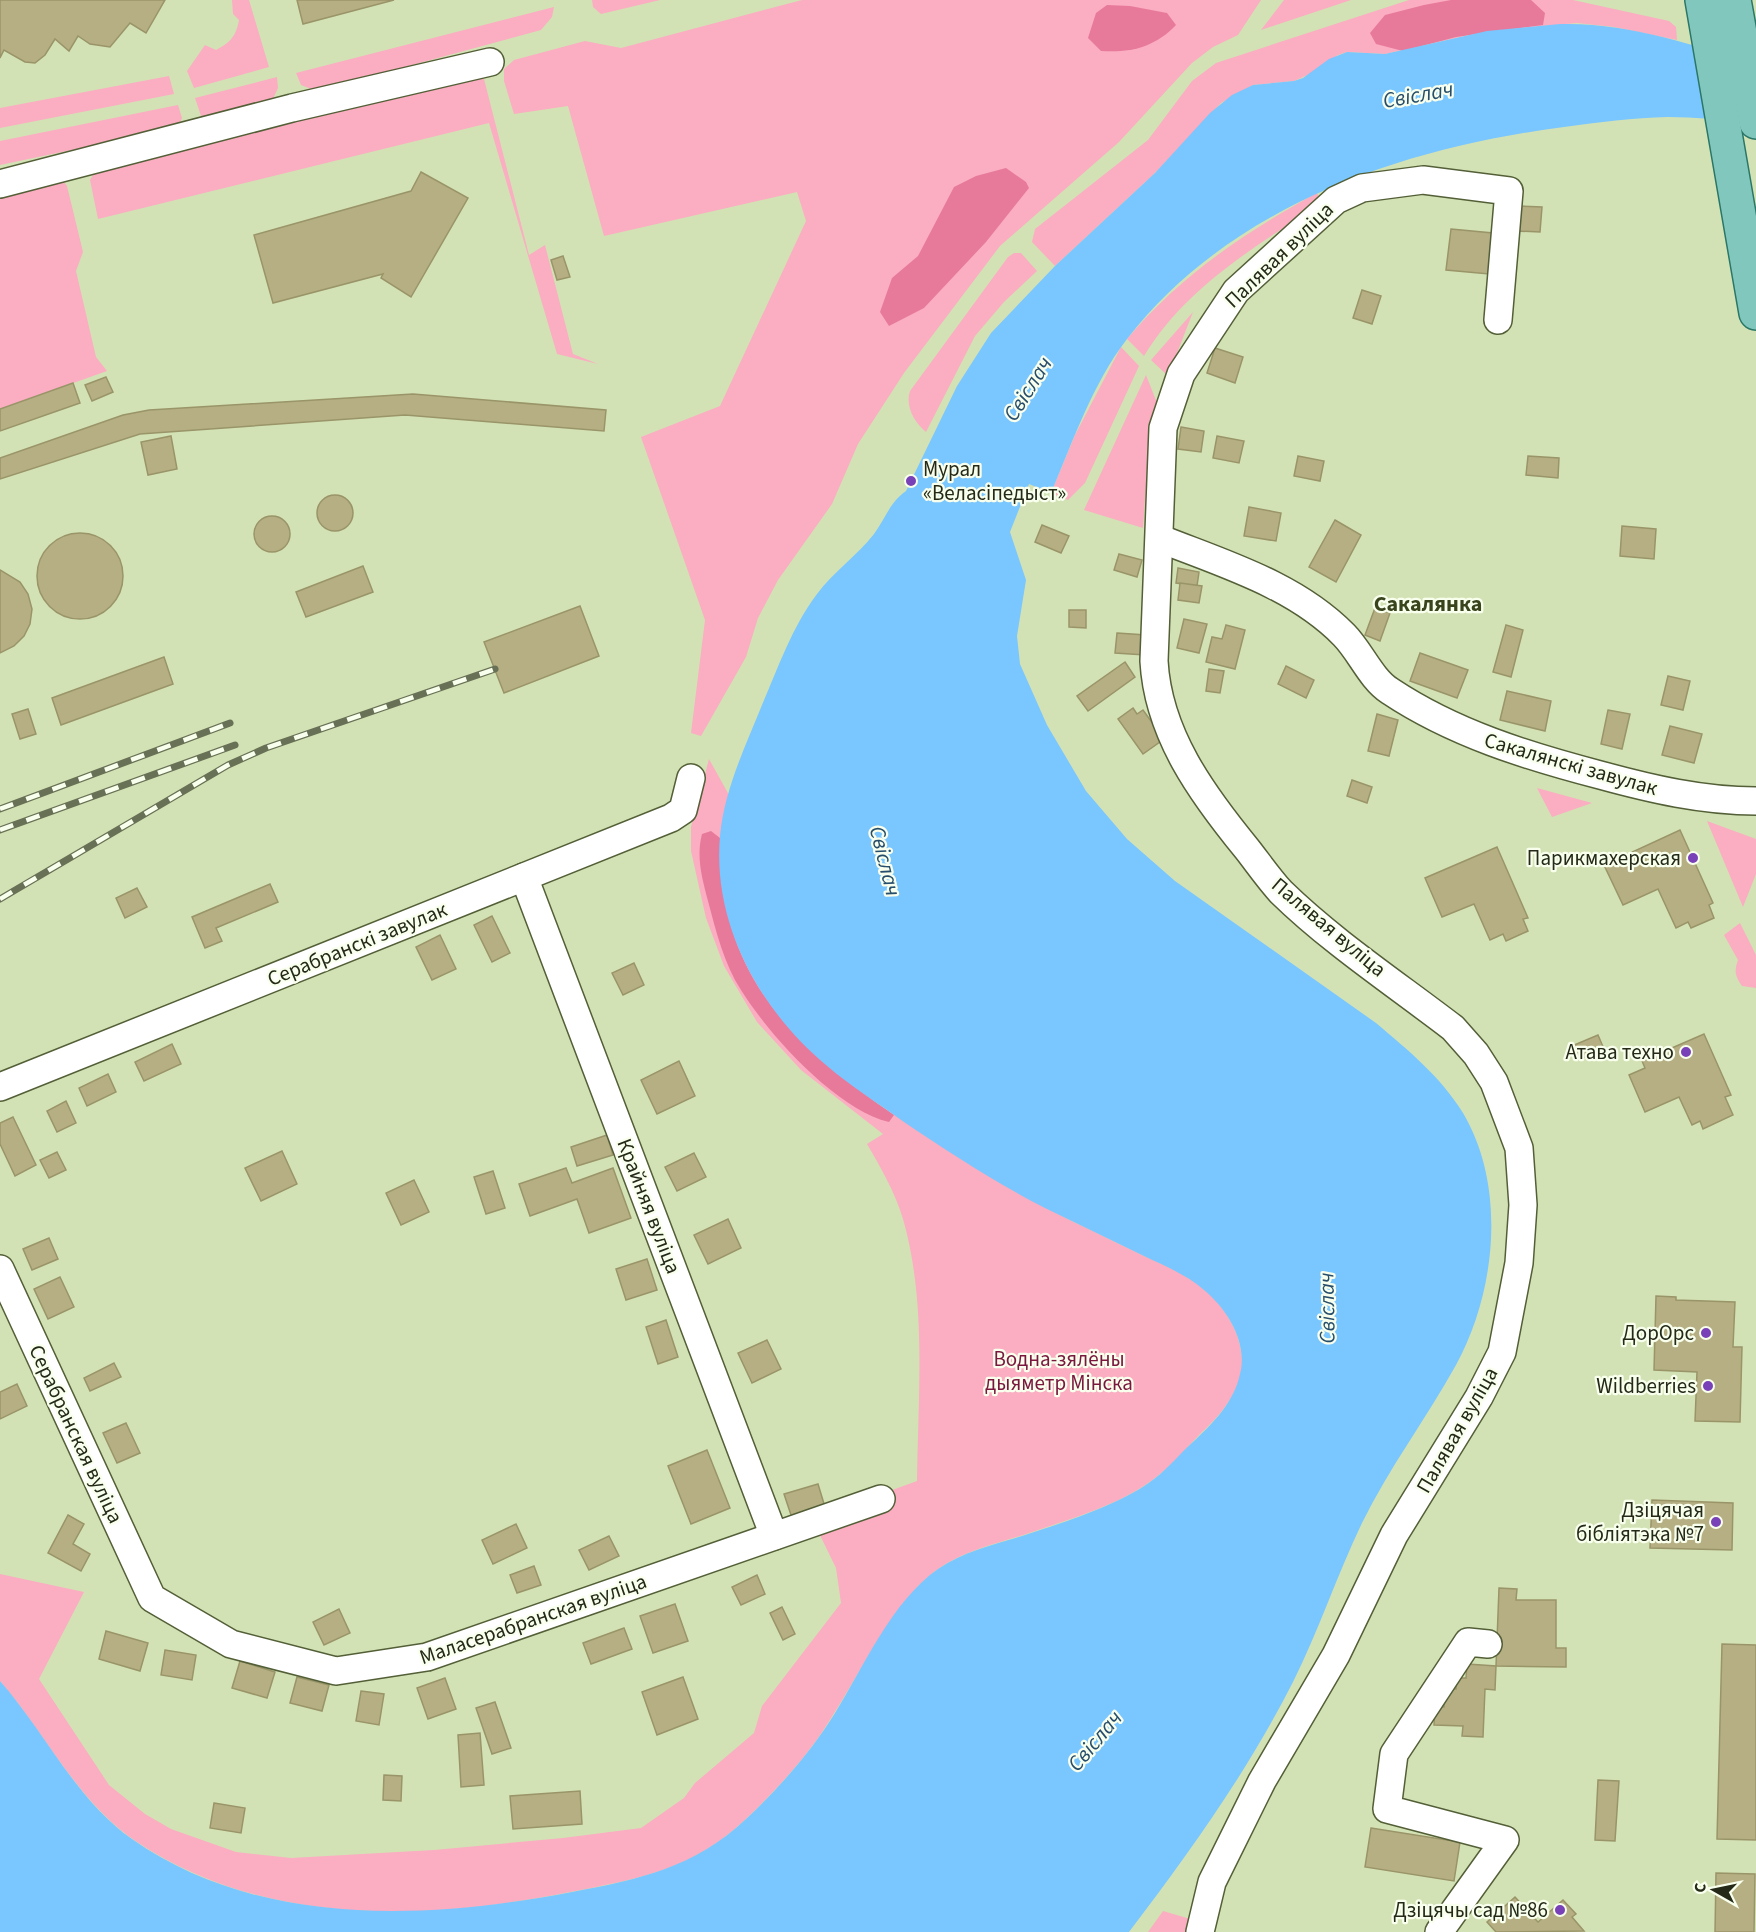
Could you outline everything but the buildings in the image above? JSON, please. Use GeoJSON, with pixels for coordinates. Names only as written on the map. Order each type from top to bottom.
{"type":"FeatureCollection","features":[{"type":"Feature","properties":{"kind":"main road"},"geometry":{"type":"LineString","coordinates":[[1702,0],[1756,313]]}},
{"type":"Feature","properties":{"kind":"main road"},"geometry":{"type":"LineString","coordinates":[[1734,0],[1756,122]]}},
{"type":"Feature","properties":{"kind":"street"},"geometry":{"type":"LineString","coordinates":[[0,184],[292,108],[490,62]]}},
{"type":"Feature","properties":{"kind":"street","name":"Палявая вуліца"},"geometry":{"type":"LineString","coordinates":[[1200,1932],[1212,1882],[1262,1781],[1336,1655],[1394,1535],[1479,1397],[1502,1352],[1519,1263],[1523,1205],[1519,1148],[1494,1082],[1476,1054],[1452,1028],[1281,891],[1221,817],[1181,757],[1163,714],[1156,685],[1154,661],[1161,539],[1163,428],[1181,374],[1236,291],[1336,200],[1362,188],[1424,180],[1509,191],[1498,320]]}},
{"type":"Feature","properties":{"kind":"street","name":"Сакалянскі завулак"},"geometry":{"type":"LineString","coordinates":[[1161,539],[1258,578],[1296,597],[1344,635],[1386,689],[1412,705],[1485,740],[1555,764],[1684,795],[1756,801]]}},
{"type":"Feature","properties":{"kind":"street","name":"Серабранскі завулак"},"geometry":{"type":"LineString","coordinates":[[0,1087],[671,818],[683,810],[691,778]]}},
{"type":"Feature","properties":{"kind":"street","name":"Крайняя вуліца"},"geometry":{"type":"LineString","coordinates":[[524,877],[774,1536]]}},
{"type":"Feature","properties":{"kind":"street","name":"Серабранская вуліца"},"geometry":{"type":"LineString","coordinates":[[0,1269],[152,1598]]}},
{"type":"Feature","properties":{"kind":"street","name":"Маласерабранская вуліца"},"geometry":{"type":"LineString","coordinates":[[152,1598],[231,1644],[336,1671],[427,1657],[881,1499]]}},
{"type":"Feature","properties":{"kind":"street"},"geometry":{"type":"LineString","coordinates":[[1439,1932],[1504,1840],[1388,1809],[1394,1754],[1468,1642],[1488,1644]]}},
{"type":"Feature","properties":{"kind":"green space"},"geometry":{"type":"Polygon","coordinates":[[[232,0],[249,0],[269,67],[194,88],[187,71],[205,45],[216,50],[232,38],[236,30],[239,20],[233,14],[232,0]]]}},
{"type":"Feature","properties":{"kind":"green space"},"geometry":{"type":"Polygon","coordinates":[[[592,0],[660,0],[601,14],[593,7],[592,0]]]}},
{"type":"Feature","properties":{"kind":"green space"},"geometry":{"type":"Polygon","coordinates":[[[802,0],[1261,0],[1238,35],[1213,47],[1192,63],[1119,142],[1000,246],[904,373],[858,444],[832,504],[778,580],[758,618],[746,657],[701,736],[691,733],[705,620],[641,437],[720,406],[806,221],[797,192],[604,236],[568,106],[514,114],[504,81],[504,69],[514,60],[585,41],[621,48],[802,0]]]}},
{"type":"Feature","properties":{"kind":"green space"},"geometry":{"type":"Polygon","coordinates":[[[1284,0],[1351,0],[1261,30],[1284,0]]]}},
{"type":"Feature","properties":{"kind":"green space"},"geometry":{"type":"Polygon","coordinates":[[[1409,0],[1573,0],[1669,21],[1676,27],[1677,40],[1614,27],[1577,23],[1487,31],[1385,54],[1347,52],[1294,81],[1253,85],[1221,103],[1155,173],[1055,266],[1032,242],[1035,229],[1148,140],[1192,81],[1216,63],[1409,0]]]}},
{"type":"Feature","properties":{"kind":"green space"},"geometry":{"type":"Polygon","coordinates":[[[554,7],[552,17],[541,30],[316,91],[301,85],[296,73],[554,7]]]}},
{"type":"Feature","properties":{"kind":"green space"},"geometry":{"type":"Polygon","coordinates":[[[479,72],[484,79],[529,255],[545,245],[573,354],[598,364],[557,354],[489,123],[98,219],[90,180],[96,170],[479,72]]]}},
{"type":"Feature","properties":{"kind":"green space"},"geometry":{"type":"Polygon","coordinates":[[[169,76],[174,94],[0,128],[0,108],[169,76]]]}},
{"type":"Feature","properties":{"kind":"green space"},"geometry":{"type":"Polygon","coordinates":[[[277,77],[278,88],[273,99],[202,119],[195,98],[277,77]]]}},
{"type":"Feature","properties":{"kind":"green space"},"geometry":{"type":"Polygon","coordinates":[[[178,105],[182,118],[179,125],[172,129],[0,165],[0,141],[178,105]]]}},
{"type":"Feature","properties":{"kind":"green space"},"geometry":{"type":"Polygon","coordinates":[[[63,181],[67,186],[83,252],[76,271],[96,357],[107,371],[0,409],[0,192],[63,181]]]}},
{"type":"Feature","properties":{"kind":"green space"},"geometry":{"type":"Polygon","coordinates":[[[1317,193],[1322,203],[1248,252],[1201,289],[1161,331],[1144,356],[1127,339],[1147,316],[1191,275],[1264,223],[1317,193]]]}},
{"type":"Feature","properties":{"kind":"green space"},"geometry":{"type":"Polygon","coordinates":[[[1014,253],[1021,253],[1037,271],[1004,302],[975,336],[926,432],[910,408],[910,391],[1008,257],[1014,253]]]}},
{"type":"Feature","properties":{"kind":"green space"},"geometry":{"type":"Polygon","coordinates":[[[1193,312],[1168,376],[1151,360],[1193,312]]]}},
{"type":"Feature","properties":{"kind":"green space"},"geometry":{"type":"Polygon","coordinates":[[[1121,347],[1139,366],[1085,483],[1068,500],[1051,493],[1075,435],[1121,347]]]}},
{"type":"Feature","properties":{"kind":"green space"},"geometry":{"type":"Polygon","coordinates":[[[1146,375],[1157,403],[1150,428],[1143,528],[1084,510],[1146,375]]]}},
{"type":"Feature","properties":{"kind":"green space","name":"Водна-зялёны дыяметр Мінска"},"geometry":{"type":"Polygon","coordinates":[[[709,759],[729,795],[723,818],[834,1052],[855,1087],[938,1144],[1005,1186],[1172,1269],[1198,1285],[1224,1311],[1237,1334],[1242,1363],[1241,1374],[1232,1396],[1210,1424],[1165,1470],[1138,1490],[1094,1511],[965,1554],[944,1565],[927,1578],[896,1613],[824,1729],[795,1768],[762,1804],[729,1833],[709,1848],[688,1859],[645,1876],[570,1892],[515,1902],[403,1911],[347,1910],[292,1903],[238,1890],[186,1870],[137,1842],[97,1808],[0,1681],[0,1574],[84,1592],[39,1679],[109,1785],[145,1814],[171,1829],[236,1852],[291,1858],[434,1850],[563,1838],[641,1828],[684,1798],[695,1783],[754,1733],[762,1706],[841,1603],[836,1568],[818,1531],[884,1493],[917,1481],[919,1349],[915,1283],[911,1251],[900,1209],[867,1144],[883,1134],[801,1070],[757,1022],[724,966],[706,918],[691,851],[691,827],[709,759]]]}},
{"type":"Feature","properties":{"kind":"green space"},"geometry":{"type":"Polygon","coordinates":[[[1537,788],[1592,803],[1552,817],[1537,788]]]}},
{"type":"Feature","properties":{"kind":"green space"},"geometry":{"type":"Polygon","coordinates":[[[1707,821],[1756,839],[1756,874],[1743,907],[1707,821]]]}},
{"type":"Feature","properties":{"kind":"green space"},"geometry":{"type":"Polygon","coordinates":[[[1740,923],[1756,955],[1756,988],[1742,986],[1736,973],[1738,960],[1724,935],[1740,923]]]}},
{"type":"Feature","properties":{"kind":"green space"},"geometry":{"type":"Polygon","coordinates":[[[1163,1911],[1197,1921],[1193,1932],[1148,1932],[1163,1911]]]}},
{"type":"Feature","properties":{"kind":"shaded area"},"geometry":{"type":"Polygon","coordinates":[[[1451,0],[1531,0],[1545,13],[1543,25],[1456,37],[1403,51],[1376,44],[1370,33],[1385,15],[1424,5],[1451,0]]]}},
{"type":"Feature","properties":{"kind":"shaded area"},"geometry":{"type":"Polygon","coordinates":[[[1107,5],[1130,6],[1167,13],[1176,25],[1160,39],[1142,47],[1122,51],[1101,51],[1088,38],[1096,13],[1107,5]]]}},
{"type":"Feature","properties":{"kind":"shaded area"},"geometry":{"type":"Polygon","coordinates":[[[1006,168],[1026,182],[1029,188],[986,242],[924,308],[889,326],[880,312],[892,278],[918,256],[954,187],[976,176],[1006,168]]]}},
{"type":"Feature","properties":{"kind":"shaded area"},"geometry":{"type":"Polygon","coordinates":[[[711,831],[720,838],[723,886],[732,928],[747,966],[767,1000],[793,1031],[823,1060],[894,1115],[889,1122],[847,1102],[826,1086],[768,1028],[741,990],[721,947],[702,876],[700,843],[702,834],[711,831]]]}},
{"type":"Feature","properties":{"kind":"water","name":"Свіслач"},"geometry":{"type":"Polygon","coordinates":[[[1560,24],[1610,27],[1660,36],[1756,64],[1749,122],[1678,117],[1642,118],[1577,125],[1503,137],[1442,150],[1382,168],[1324,191],[1269,219],[1217,252],[1169,292],[1127,339],[1094,393],[1051,493],[1029,484],[1010,532],[1026,580],[1017,636],[1020,664],[1047,725],[1086,791],[1127,839],[1175,881],[1376,1023],[1434,1076],[1463,1113],[1477,1142],[1486,1173],[1491,1206],[1491,1239],[1480,1305],[1470,1336],[1456,1365],[1362,1523],[1293,1682],[1257,1748],[1195,1842],[1129,1932],[0,1932],[0,1681],[77,1785],[112,1823],[132,1839],[181,1868],[234,1889],[289,1902],[345,1909],[402,1911],[460,1908],[516,1901],[621,1882],[686,1860],[726,1836],[746,1819],[805,1756],[835,1713],[893,1616],[922,1582],[938,1569],[970,1552],[1076,1518],[1127,1496],[1159,1475],[1216,1419],[1233,1394],[1242,1362],[1234,1328],[1213,1298],[1176,1271],[1045,1208],[956,1156],[835,1073],[802,1043],[780,1018],[761,992],[745,963],[724,901],[720,869],[720,836],[726,802],[749,737],[800,620],[823,586],[867,542],[892,505],[906,491],[957,386],[991,333],[1055,266],[1155,173],[1210,113],[1232,95],[1253,85],[1303,78],[1329,59],[1347,52],[1385,54],[1487,31],[1560,24]]]}},
{"type":"Feature","properties":{"kind":"railway"},"geometry":{"type":"LineString","coordinates":[[0,899],[228,765],[266,748],[495,669]]}},
{"type":"Feature","properties":{"kind":"railway"},"geometry":{"type":"LineString","coordinates":[[0,809],[230,723]]}},
{"type":"Feature","properties":{"kind":"railway"},"geometry":{"type":"LineString","coordinates":[[0,830],[235,745]]}},
{"type":"Feature","properties":{"kind":"place","name":"Мурал «Веласіпедыст»"},"geometry":{"type":"Point","coordinates":[911,481]}},
{"type":"Feature","properties":{"kind":"place","name":"Парикмахерская"},"geometry":{"type":"Point","coordinates":[1693,858]}},
{"type":"Feature","properties":{"kind":"place","name":"Атава техно"},"geometry":{"type":"Point","coordinates":[1686,1052]}},
{"type":"Feature","properties":{"kind":"place","name":"ДорОрс"},"geometry":{"type":"Point","coordinates":[1706,1333]}},
{"type":"Feature","properties":{"kind":"place","name":"Wildberries"},"geometry":{"type":"Point","coordinates":[1708,1386]}},
{"type":"Feature","properties":{"kind":"place","name":"Дзіцячая бібліятэка №7"},"geometry":{"type":"Point","coordinates":[1716,1522]}},
{"type":"Feature","properties":{"kind":"place","name":"Дзіцячы сад №86"},"geometry":{"type":"Point","coordinates":[1560,1910]}},
{"type":"Feature","properties":{"kind":"district","name":"Сакалянка"},"geometry":{"type":"Point","coordinates":[1428,604]}}]}
